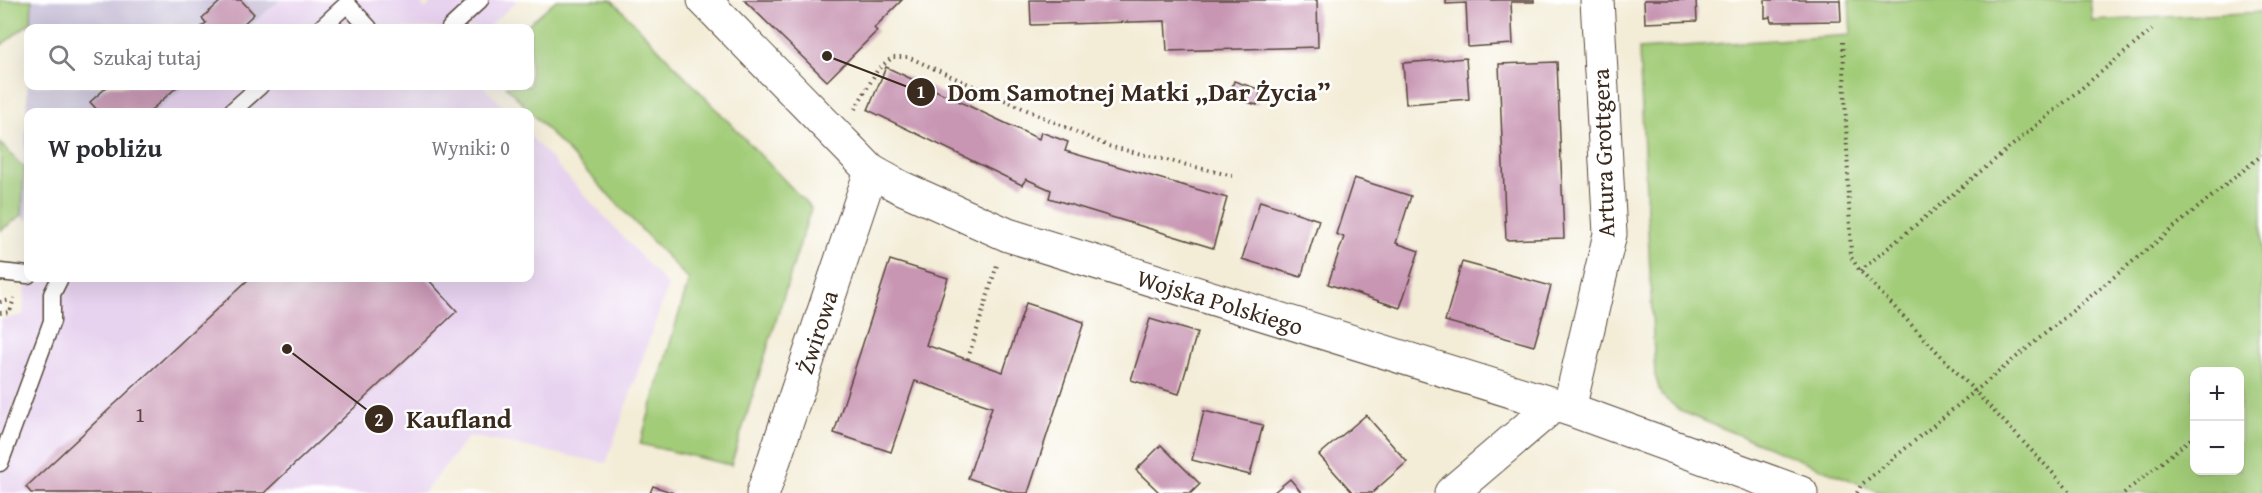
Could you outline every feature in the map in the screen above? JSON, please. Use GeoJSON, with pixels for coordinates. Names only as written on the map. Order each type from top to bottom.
{"type":"FeatureCollection","features":[{"type":"Feature","properties":{"kind":"street","name":"Wojska Polskiego"},"geometry":{"type":"LineString","coordinates":[[704,0],[871,171],[900,187],[1003,234],[1562,407],[1801,493]]}},
{"type":"Feature","properties":{"kind":"street","name":"Artura Grottgera"},"geometry":{"type":"LineString","coordinates":[[1562,407],[1610,234],[1597,0]]}},
{"type":"Feature","properties":{"kind":"street","name":"Żwirowa"},"geometry":{"type":"LineString","coordinates":[[763,493],[871,171]]}},
{"type":"Feature","properties":{"kind":"street"},"geometry":{"type":"LineString","coordinates":[[1451,493],[1562,407]]}},
{"type":"Feature","properties":{"kind":"lane"},"geometry":{"type":"LineString","coordinates":[[454,24],[480,0]]}},
{"type":"Feature","properties":{"kind":"lane"},"geometry":{"type":"LineString","coordinates":[[325,24],[347,4],[365,24]]}},
{"type":"Feature","properties":{"kind":"lane"},"geometry":{"type":"LineString","coordinates":[[235,108],[256,90]]}},
{"type":"Feature","properties":{"kind":"lane"},"geometry":{"type":"LineString","coordinates":[[0,272],[24,275]]}},
{"type":"Feature","properties":{"kind":"lane"},"geometry":{"type":"LineString","coordinates":[[0,463],[52,321],[52,294],[58,282]]}},
{"type":"Feature","properties":{"kind":"path"},"geometry":{"type":"LineString","coordinates":[[1860,271],[2152,30]]}},
{"type":"Feature","properties":{"kind":"path"},"geometry":{"type":"LineString","coordinates":[[1843,42],[1851,257],[1860,271],[2072,493]]}},
{"type":"Feature","properties":{"kind":"path"},"geometry":{"type":"LineString","coordinates":[[839,138],[878,69],[893,57],[908,57],[1108,146],[1233,177]]}},
{"type":"Feature","properties":{"kind":"path"},"geometry":{"type":"LineString","coordinates":[[1857,493],[1861,485],[2262,155]]}},
{"type":"Feature","properties":{"kind":"path"},"geometry":{"type":"LineString","coordinates":[[968,359],[999,259]]}},
{"type":"Feature","properties":{"kind":"path"},"geometry":{"type":"LineString","coordinates":[[0,313],[10,312]]}},
{"type":"Feature","properties":{"kind":"path"},"geometry":{"type":"LineString","coordinates":[[2124,493],[2190,439]]}},
{"type":"Feature","properties":{"kind":"shaded area"},"geometry":{"type":"Polygon","coordinates":[[[32,0],[280,0],[253,24],[31,24],[32,0]]]}},
{"type":"Feature","properties":{"kind":"shaded area"},"geometry":{"type":"Polygon","coordinates":[[[280,0],[417,0],[425,9],[435,0],[518,0],[491,24],[253,24],[280,0]]]}},
{"type":"Feature","properties":{"kind":"shaded area"},"geometry":{"type":"Polygon","coordinates":[[[27,90],[180,90],[160,108],[27,108],[27,90]]]}},
{"type":"Feature","properties":{"kind":"shaded area"},"geometry":{"type":"Polygon","coordinates":[[[180,90],[487,90],[504,108],[160,108],[180,90]]]}},
{"type":"Feature","properties":{"kind":"shaded area"},"geometry":{"type":"Polygon","coordinates":[[[534,140],[668,286],[606,463],[469,436],[424,493],[0,493],[0,320],[23,315],[26,282],[534,282],[534,140]]]}},
{"type":"Feature","properties":{"kind":"shaded area"},"geometry":{"type":"Polygon","coordinates":[[[24,169],[24,217],[22,215],[24,169]]]}},
{"type":"Feature","properties":{"kind":"green space"},"geometry":{"type":"Polygon","coordinates":[[[0,0],[32,0],[31,22],[24,24],[24,27],[0,46],[0,0]]]}},
{"type":"Feature","properties":{"kind":"green space"},"geometry":{"type":"Polygon","coordinates":[[[556,0],[612,0],[811,208],[731,465],[640,444],[689,280],[534,116],[534,108],[527,108],[510,90],[534,90],[534,24],[529,24],[556,0]]]}},
{"type":"Feature","properties":{"kind":"green space"},"geometry":{"type":"Polygon","coordinates":[[[1849,0],[2090,0],[2092,21],[2262,12],[2262,493],[1882,493],[1682,412],[1661,395],[1655,375],[1639,49],[1851,35],[1849,0]]]}},
{"type":"Feature","properties":{"kind":"green space"},"geometry":{"type":"Polygon","coordinates":[[[0,143],[24,168],[22,215],[0,231],[0,143]]]}},
{"type":"Feature","properties":{"kind":"building"},"geometry":{"type":"Polygon","coordinates":[[[222,0],[241,0],[254,14],[243,24],[205,24],[202,18],[222,0]]]}},
{"type":"Feature","properties":{"kind":"building"},"geometry":{"type":"Polygon","coordinates":[[[744,0],[902,0],[874,28],[877,31],[827,81],[744,0]]]}},
{"type":"Feature","properties":{"kind":"building"},"geometry":{"type":"Polygon","coordinates":[[[1030,0],[1317,0],[1318,47],[1167,51],[1165,21],[1031,25],[1030,0]]]}},
{"type":"Feature","properties":{"kind":"building"},"geometry":{"type":"Polygon","coordinates":[[[1446,0],[1534,0],[1534,2],[1511,2],[1513,44],[1468,47],[1466,3],[1446,4],[1446,0]]]}},
{"type":"Feature","properties":{"kind":"building"},"geometry":{"type":"Polygon","coordinates":[[[1644,0],[1696,0],[1697,21],[1645,23],[1644,0]]]}},
{"type":"Feature","properties":{"kind":"building"},"geometry":{"type":"Polygon","coordinates":[[[1765,0],[1840,0],[1841,21],[1771,22],[1770,17],[1765,18],[1765,0]]]}},
{"type":"Feature","properties":{"kind":"building"},"geometry":{"type":"Polygon","coordinates":[[[1466,58],[1469,99],[1406,104],[1403,63],[1466,58]]]}},
{"type":"Feature","properties":{"kind":"building"},"geometry":{"type":"Polygon","coordinates":[[[1557,62],[1564,238],[1506,240],[1499,64],[1557,62]]]}},
{"type":"Feature","properties":{"kind":"building"},"geometry":{"type":"Polygon","coordinates":[[[886,67],[1039,139],[1041,132],[1068,142],[1065,151],[1227,198],[1213,248],[1049,198],[1051,190],[1026,179],[1022,185],[868,110],[886,67]]]}},
{"type":"Feature","properties":{"kind":"building"},"geometry":{"type":"Polygon","coordinates":[[[1234,81],[1261,90],[1257,105],[1229,97],[1234,81]]]}},
{"type":"Feature","properties":{"kind":"building"},"geometry":{"type":"Polygon","coordinates":[[[104,90],[174,90],[153,108],[95,108],[90,102],[104,90]]]}},
{"type":"Feature","properties":{"kind":"building"},"geometry":{"type":"Polygon","coordinates":[[[1354,178],[1411,196],[1396,243],[1419,251],[1400,308],[1328,284],[1344,237],[1336,234],[1354,178]]]}},
{"type":"Feature","properties":{"kind":"building"},"geometry":{"type":"Polygon","coordinates":[[[1260,201],[1319,220],[1301,277],[1242,259],[1260,201]]]}},
{"type":"Feature","properties":{"kind":"building"},"geometry":{"type":"Polygon","coordinates":[[[890,260],[948,278],[926,345],[1003,372],[1026,303],[1084,322],[1028,493],[1014,493],[968,478],[992,407],[915,381],[891,452],[834,433],[890,260]]]}},
{"type":"Feature","properties":{"kind":"building"},"geometry":{"type":"Polygon","coordinates":[[[1462,262],[1551,286],[1534,346],[1445,321],[1462,262]]]}},
{"type":"Feature","properties":{"kind":"building"},"geometry":{"type":"Polygon","coordinates":[[[246,282],[431,282],[457,311],[264,493],[31,493],[26,487],[246,282]]]}},
{"type":"Feature","properties":{"kind":"building"},"geometry":{"type":"Polygon","coordinates":[[[1150,319],[1197,333],[1179,394],[1131,380],[1150,319]]]}},
{"type":"Feature","properties":{"kind":"building"},"geometry":{"type":"Polygon","coordinates":[[[1204,411],[1263,425],[1250,475],[1192,460],[1204,411]]]}},
{"type":"Feature","properties":{"kind":"building"},"geometry":{"type":"Polygon","coordinates":[[[1366,415],[1407,462],[1372,493],[1353,493],[1319,455],[1366,415]]]}},
{"type":"Feature","properties":{"kind":"building"},"geometry":{"type":"Polygon","coordinates":[[[1161,445],[1200,484],[1191,493],[1160,493],[1136,470],[1161,445]]]}},
{"type":"Feature","properties":{"kind":"building"},"geometry":{"type":"Polygon","coordinates":[[[1290,479],[1302,493],[1273,493],[1290,479]]]}},
{"type":"Feature","properties":{"kind":"building"},"geometry":{"type":"Polygon","coordinates":[[[653,486],[674,493],[650,493],[653,486]]]}},
{"type":"Feature","properties":{"kind":"place","name":"Dom Samotnej Matki „Dar Życia”"},"geometry":{"type":"Point","coordinates":[827,56]}},
{"type":"Feature","properties":{"kind":"place","name":"Kaufland"},"geometry":{"type":"Point","coordinates":[287,349]}}]}
